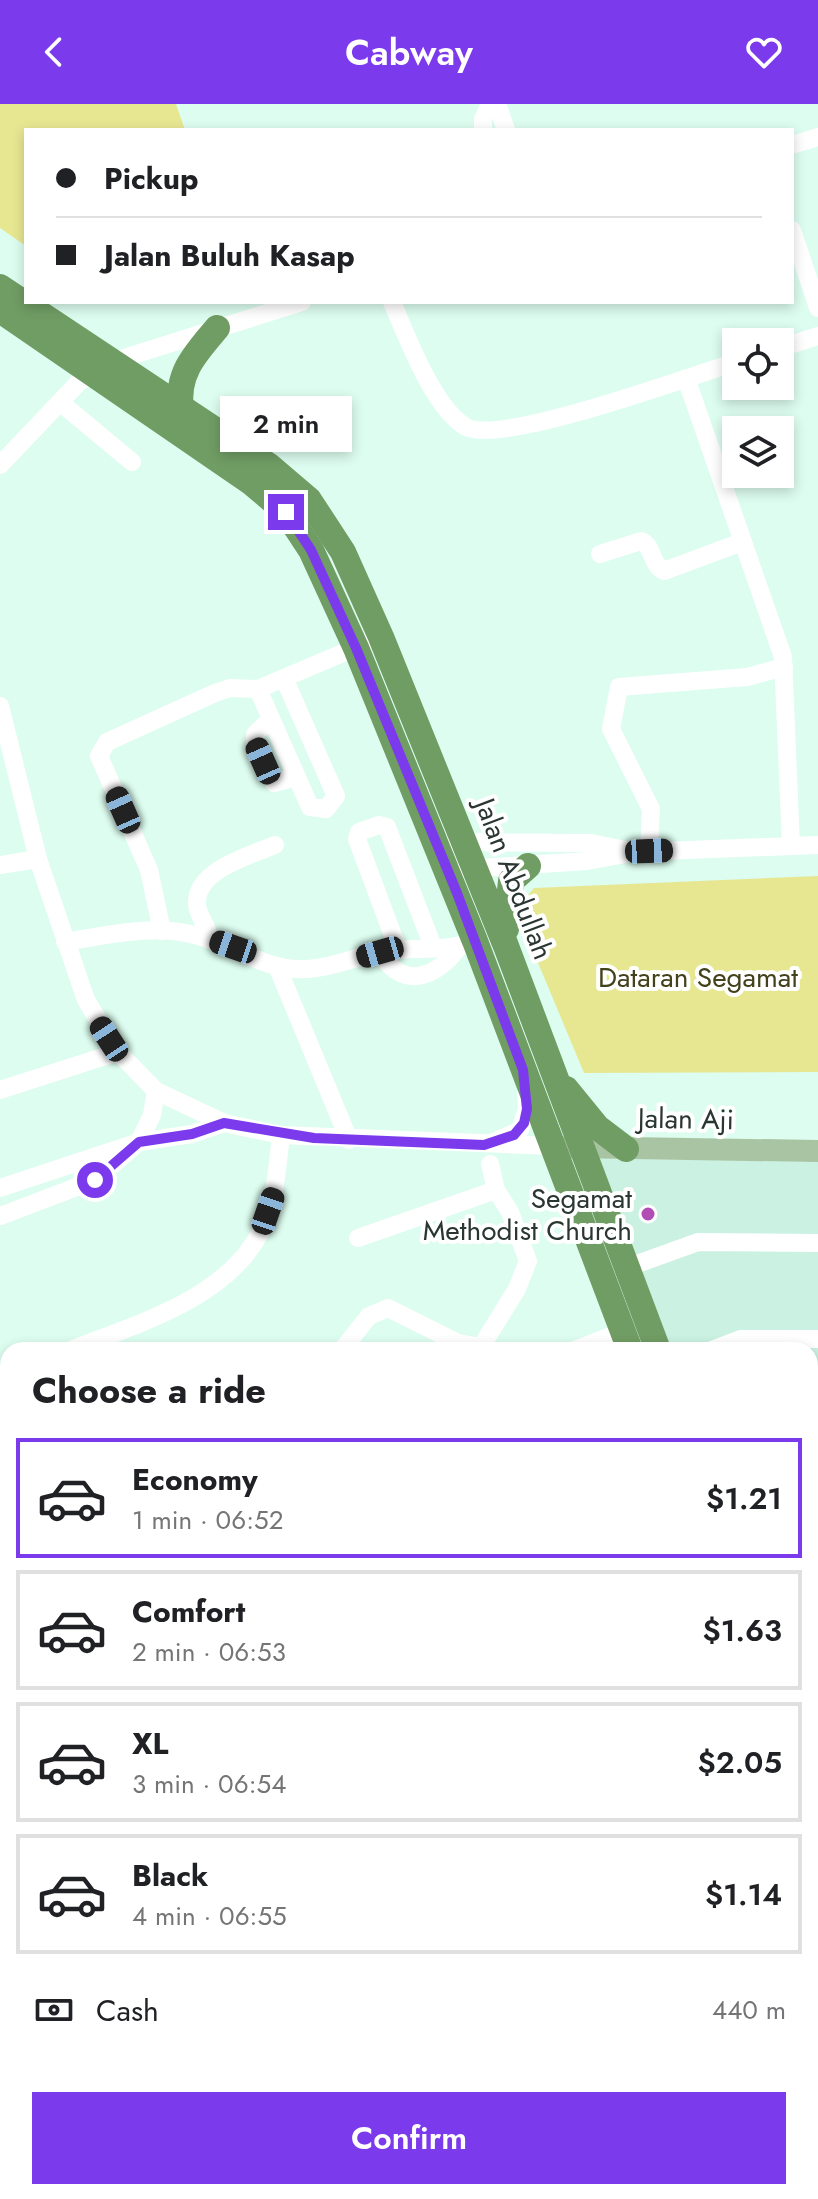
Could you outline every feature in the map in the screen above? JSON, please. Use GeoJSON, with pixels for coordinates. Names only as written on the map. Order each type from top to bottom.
{"type":"FeatureCollection","features":[{"type":"Feature","properties":{"kind":"highway"},"geometry":{"type":"LineString","coordinates":[[0,287],[101,368]]}},
{"type":"Feature","properties":{"kind":"highway"},"geometry":{"type":"LineString","coordinates":[[0,310],[101,368]]}},
{"type":"Feature","properties":{"kind":"highway"},"geometry":{"type":"LineString","coordinates":[[181,408],[179,389],[183,374],[217,328]]}},
{"type":"Feature","properties":{"kind":"highway","name":"Jalan Abdullah"},"geometry":{"type":"LineString","coordinates":[[101,368],[181,408],[268,465],[309,500],[343,552],[476,868],[655,1342]]}},
{"type":"Feature","properties":{"kind":"highway","name":"Jalan Abdullah"},"geometry":{"type":"LineString","coordinates":[[101,368],[286,512],[311,550],[356,648],[447,870],[467,944],[523,1070],[627,1340]]}},
{"type":"Feature","properties":{"kind":"highway"},"geometry":{"type":"LineString","coordinates":[[506,946],[507,892],[514,876],[528,866]]}},
{"type":"Feature","properties":{"kind":"highway"},"geometry":{"type":"LineString","coordinates":[[547,1059],[589,1119],[626,1149]]}},
{"type":"Feature","properties":{"kind":"main road","name":"Jalan Aji"},"geometry":{"type":"LineString","coordinates":[[553,1146],[818,1151]]}},
{"type":"Feature","properties":{"kind":"street"},"geometry":{"type":"LineString","coordinates":[[483,128],[483,119],[490,104]]}},
{"type":"Feature","properties":{"kind":"street"},"geometry":{"type":"LineString","coordinates":[[497,104],[505,128]]}},
{"type":"Feature","properties":{"kind":"street"},"geometry":{"type":"LineString","coordinates":[[794,144],[818,137]]}},
{"type":"Feature","properties":{"kind":"street"},"geometry":{"type":"LineString","coordinates":[[794,236],[818,308]]}},
{"type":"Feature","properties":{"kind":"street"},"geometry":{"type":"LineString","coordinates":[[1,468],[61,403],[101,368],[295,304]]}},
{"type":"Feature","properties":{"kind":"street"},"geometry":{"type":"LineString","coordinates":[[393,304],[416,355],[450,415],[468,428],[513,429],[722,366]]}},
{"type":"Feature","properties":{"kind":"street"},"geometry":{"type":"LineString","coordinates":[[794,344],[818,336]]}},
{"type":"Feature","properties":{"kind":"street"},"geometry":{"type":"LineString","coordinates":[[686,378],[776,631],[784,667],[791,846]]}},
{"type":"Feature","properties":{"kind":"street"},"geometry":{"type":"LineString","coordinates":[[61,403],[132,462]]}},
{"type":"Feature","properties":{"kind":"street"},"geometry":{"type":"LineString","coordinates":[[600,554],[641,541],[648,546],[654,563],[664,571],[742,542]]}},
{"type":"Feature","properties":{"kind":"street"},"geometry":{"type":"LineString","coordinates":[[162,931],[149,870],[99,756],[100,750],[107,742],[215,693],[230,688],[258,689],[381,637]]}},
{"type":"Feature","properties":{"kind":"street"},"geometry":{"type":"LineString","coordinates":[[642,851],[651,809],[611,729],[619,687],[747,677],[784,667]]}},
{"type":"Feature","properties":{"kind":"street"},"geometry":{"type":"LineString","coordinates":[[258,689],[310,807],[317,810],[333,804],[336,796],[284,678]]}},
{"type":"Feature","properties":{"kind":"street"},"geometry":{"type":"LineString","coordinates":[[0,706],[38,859],[86,1000],[118,1052],[156,1091],[224,1123],[281,1135],[553,1146]]}},
{"type":"Feature","properties":{"kind":"street"},"geometry":{"type":"LineString","coordinates":[[433,947],[387,827],[379,825],[359,832],[357,839],[389,951],[389,967],[398,974],[411,976],[442,967],[467,944]]}},
{"type":"Feature","properties":{"kind":"street"},"geometry":{"type":"LineString","coordinates":[[436,843],[591,843],[642,851]]}},
{"type":"Feature","properties":{"kind":"street"},"geometry":{"type":"LineString","coordinates":[[208,939],[198,910],[200,891],[222,869],[275,845]]}},
{"type":"Feature","properties":{"kind":"street"},"geometry":{"type":"LineString","coordinates":[[447,870],[587,861],[642,851],[818,845]]}},
{"type":"Feature","properties":{"kind":"street"},"geometry":{"type":"LineString","coordinates":[[0,865],[38,859]]}},
{"type":"Feature","properties":{"kind":"street"},"geometry":{"type":"LineString","coordinates":[[65,942],[129,932],[162,931],[208,939],[277,966],[321,968],[389,951],[467,944]]}},
{"type":"Feature","properties":{"kind":"street"},"geometry":{"type":"LineString","coordinates":[[277,966],[349,1140]]}},
{"type":"Feature","properties":{"kind":"street"},"geometry":{"type":"LineString","coordinates":[[0,1090],[118,1052]]}},
{"type":"Feature","properties":{"kind":"street"},"geometry":{"type":"LineString","coordinates":[[484,1145],[514,1135],[524,1123],[527,1109],[523,1070]]}},
{"type":"Feature","properties":{"kind":"street"},"geometry":{"type":"LineString","coordinates":[[0,1216],[95,1180],[139,1142],[152,1115],[156,1091]]}},
{"type":"Feature","properties":{"kind":"street"},"geometry":{"type":"LineString","coordinates":[[0,1188],[139,1142],[192,1134],[224,1123]]}},
{"type":"Feature","properties":{"kind":"street"},"geometry":{"type":"LineString","coordinates":[[90,1342],[189,1300],[234,1266],[262,1229],[274,1193],[281,1135]]}},
{"type":"Feature","properties":{"kind":"street"},"geometry":{"type":"LineString","coordinates":[[484,1342],[528,1267],[510,1212],[496,1190],[490,1164]]}},
{"type":"Feature","properties":{"kind":"street"},"geometry":{"type":"LineString","coordinates":[[358,1238],[496,1190]]}},
{"type":"Feature","properties":{"kind":"street"},"geometry":{"type":"LineString","coordinates":[[626,1268],[698,1242],[818,1243]]}},
{"type":"Feature","properties":{"kind":"street"},"geometry":{"type":"LineString","coordinates":[[348,1342],[369,1316],[388,1308],[456,1342]]}},
{"type":"Feature","properties":{"kind":"street"},"geometry":{"type":"LineString","coordinates":[[780,1342],[818,1339]]}},
{"type":"Feature","properties":{"kind":"shaded area"},"geometry":{"type":"Polygon","coordinates":[[[594,1159],[818,1161],[818,1342],[662,1342],[594,1159]]]}},
{"type":"Feature","properties":{"kind":"green space"},"geometry":{"type":"Polygon","coordinates":[[[0,104],[176,104],[184,128],[24,128],[24,245],[0,228],[0,104]]]}},
{"type":"Feature","properties":{"kind":"green space","name":"Dataran Segamat"},"geometry":{"type":"Polygon","coordinates":[[[818,876],[818,1072],[584,1073],[516,910],[534,888],[818,876]]]}},
{"type":"Feature","properties":{"kind":"place","name":"Segamat Methodist Church"},"geometry":{"type":"Point","coordinates":[648,1214]}},
{"type":"Feature","properties":{"kind":"route"},"geometry":{"type":"LineString","coordinates":[[95,1180],[139,1142],[192,1134],[224,1123],[281,1135],[314,1138],[484,1145],[514,1135],[524,1123],[527,1109],[523,1070],[457,893],[356,648],[311,550],[286,512]]}}]}
